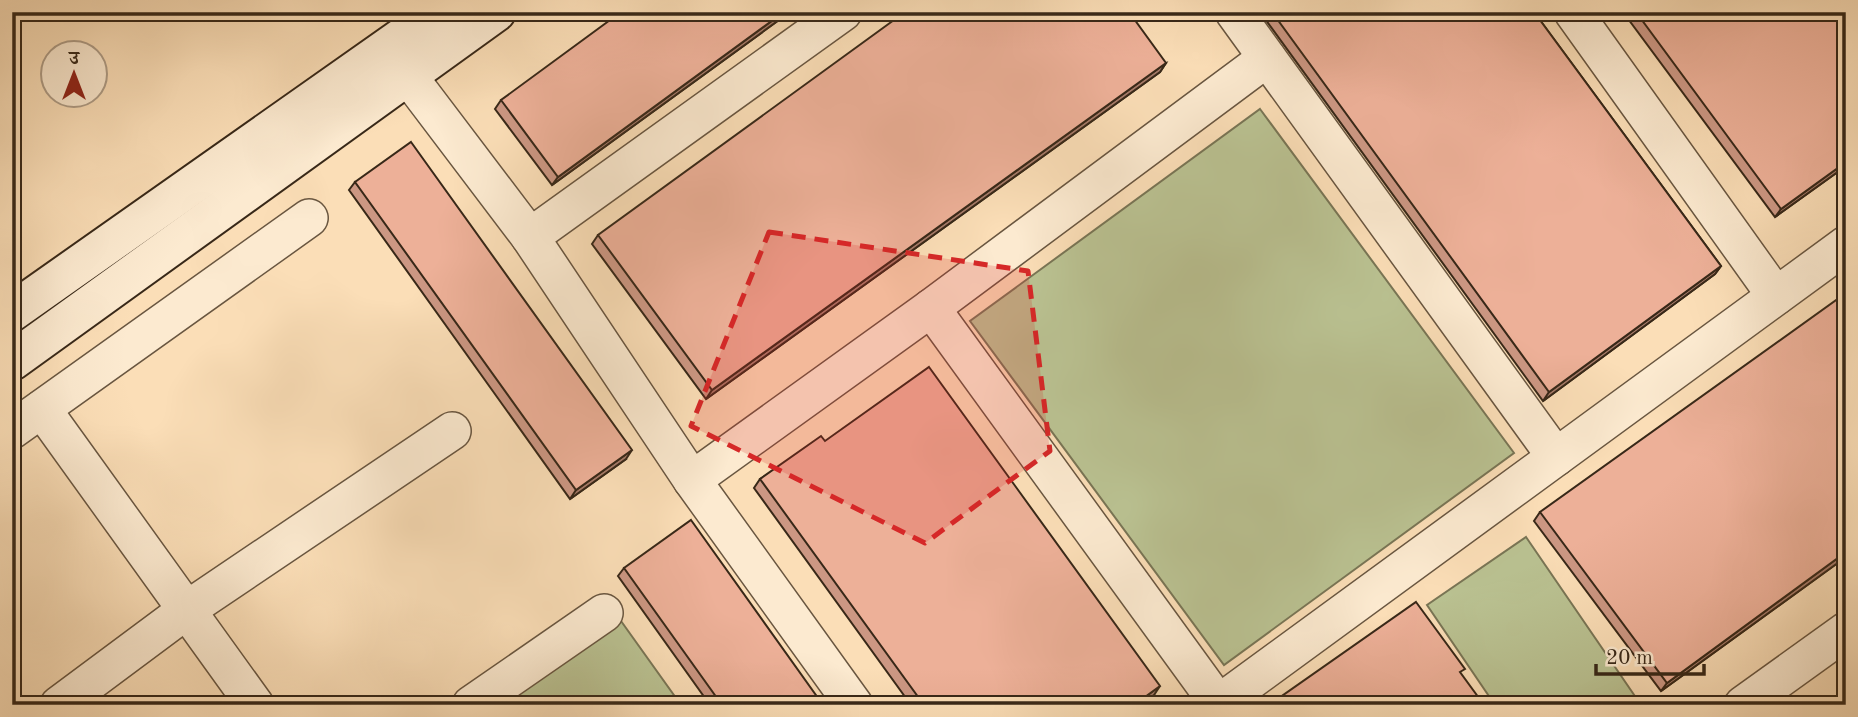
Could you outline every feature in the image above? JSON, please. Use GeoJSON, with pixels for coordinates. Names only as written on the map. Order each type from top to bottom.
{"type":"FeatureCollection","features":[{"type":"Feature","properties":{"kind":"main road"},"geometry":{"type":"LineString","coordinates":[[12,312],[438,12]]}},
{"type":"Feature","properties":{"kind":"main road"},"geometry":{"type":"LineString","coordinates":[[12,361],[496,12]]}},
{"type":"Feature","properties":{"kind":"street"},"geometry":{"type":"LineString","coordinates":[[530,237],[843,12]]}},
{"type":"Feature","properties":{"kind":"street"},"geometry":{"type":"LineString","coordinates":[[1234,12],[1556,457]]}},
{"type":"Feature","properties":{"kind":"street"},"geometry":{"type":"LineString","coordinates":[[1573,12],[1776,296]]}},
{"type":"Feature","properties":{"kind":"street"},"geometry":{"type":"LineString","coordinates":[[692,480],[931,308],[1267,58]]}},
{"type":"Feature","properties":{"kind":"street"},"geometry":{"type":"LineString","coordinates":[[408,76],[530,237],[692,480],[854,705]]}},
{"type":"Feature","properties":{"kind":"street"},"geometry":{"type":"LineString","coordinates":[[12,430],[309,218]]}},
{"type":"Feature","properties":{"kind":"street"},"geometry":{"type":"LineString","coordinates":[[931,308],[1218,704],[1846,245]]}},
{"type":"Feature","properties":{"kind":"street"},"geometry":{"type":"LineString","coordinates":[[41,409],[255,705]]}},
{"type":"Feature","properties":{"kind":"street"},"geometry":{"type":"LineString","coordinates":[[59,705],[188,609],[453,430]]}},
{"type":"Feature","properties":{"kind":"street"},"geometry":{"type":"LineString","coordinates":[[471,705],[604,613]]}},
{"type":"Feature","properties":{"kind":"street"},"geometry":{"type":"LineString","coordinates":[[1744,705],[1846,631]]}},
{"type":"Feature","properties":{"kind":"highlighted area"},"geometry":{"type":"Polygon","coordinates":[[[769,232],[1028,271],[1050,451],[925,543],[691,426],[769,232]]]}},
{"type":"Feature","properties":{"kind":"green space"},"geometry":{"type":"Polygon","coordinates":[[[1260,109],[1514,453],[1224,665],[970,321],[1260,109]]]}},
{"type":"Feature","properties":{"kind":"green space"},"geometry":{"type":"Polygon","coordinates":[[[1526,537],[1641,705],[1495,705],[1427,605],[1526,537]]]}},
{"type":"Feature","properties":{"kind":"green space"},"geometry":{"type":"Polygon","coordinates":[[[621,621],[681,705],[504,705],[621,621]]]}},
{"type":"Feature","properties":{"kind":"building"},"geometry":{"type":"Polygon","coordinates":[[[621,12],[784,12],[558,177],[501,100],[621,12]]]}},
{"type":"Feature","properties":{"kind":"building"},"geometry":{"type":"Polygon","coordinates":[[[905,12],[1129,12],[1166,63],[712,390],[598,235],[905,12]]]}},
{"type":"Feature","properties":{"kind":"building"},"geometry":{"type":"Polygon","coordinates":[[[1272,12],[1534,12],[1721,266],[1549,392],[1272,12]]]}},
{"type":"Feature","properties":{"kind":"building"},"geometry":{"type":"Polygon","coordinates":[[[1636,12],[1846,12],[1846,162],[1781,209],[1636,12]]]}},
{"type":"Feature","properties":{"kind":"building"},"geometry":{"type":"Polygon","coordinates":[[[411,142],[632,450],[576,490],[355,182],[411,142]]]}},
{"type":"Feature","properties":{"kind":"building"},"geometry":{"type":"Polygon","coordinates":[[[1846,293],[1846,552],[1667,683],[1540,512],[1846,293]]]}},
{"type":"Feature","properties":{"kind":"building"},"geometry":{"type":"Polygon","coordinates":[[[929,367],[1160,686],[1134,705],[924,705],[760,479],[821,436],[825,441],[929,367]]]}},
{"type":"Feature","properties":{"kind":"building"},"geometry":{"type":"Polygon","coordinates":[[[691,520],[823,705],[722,705],[624,568],[691,520]]]}},
{"type":"Feature","properties":{"kind":"building"},"geometry":{"type":"Polygon","coordinates":[[[1416,602],[1465,669],[1460,672],[1484,705],[1269,705],[1416,602]]]}}]}
